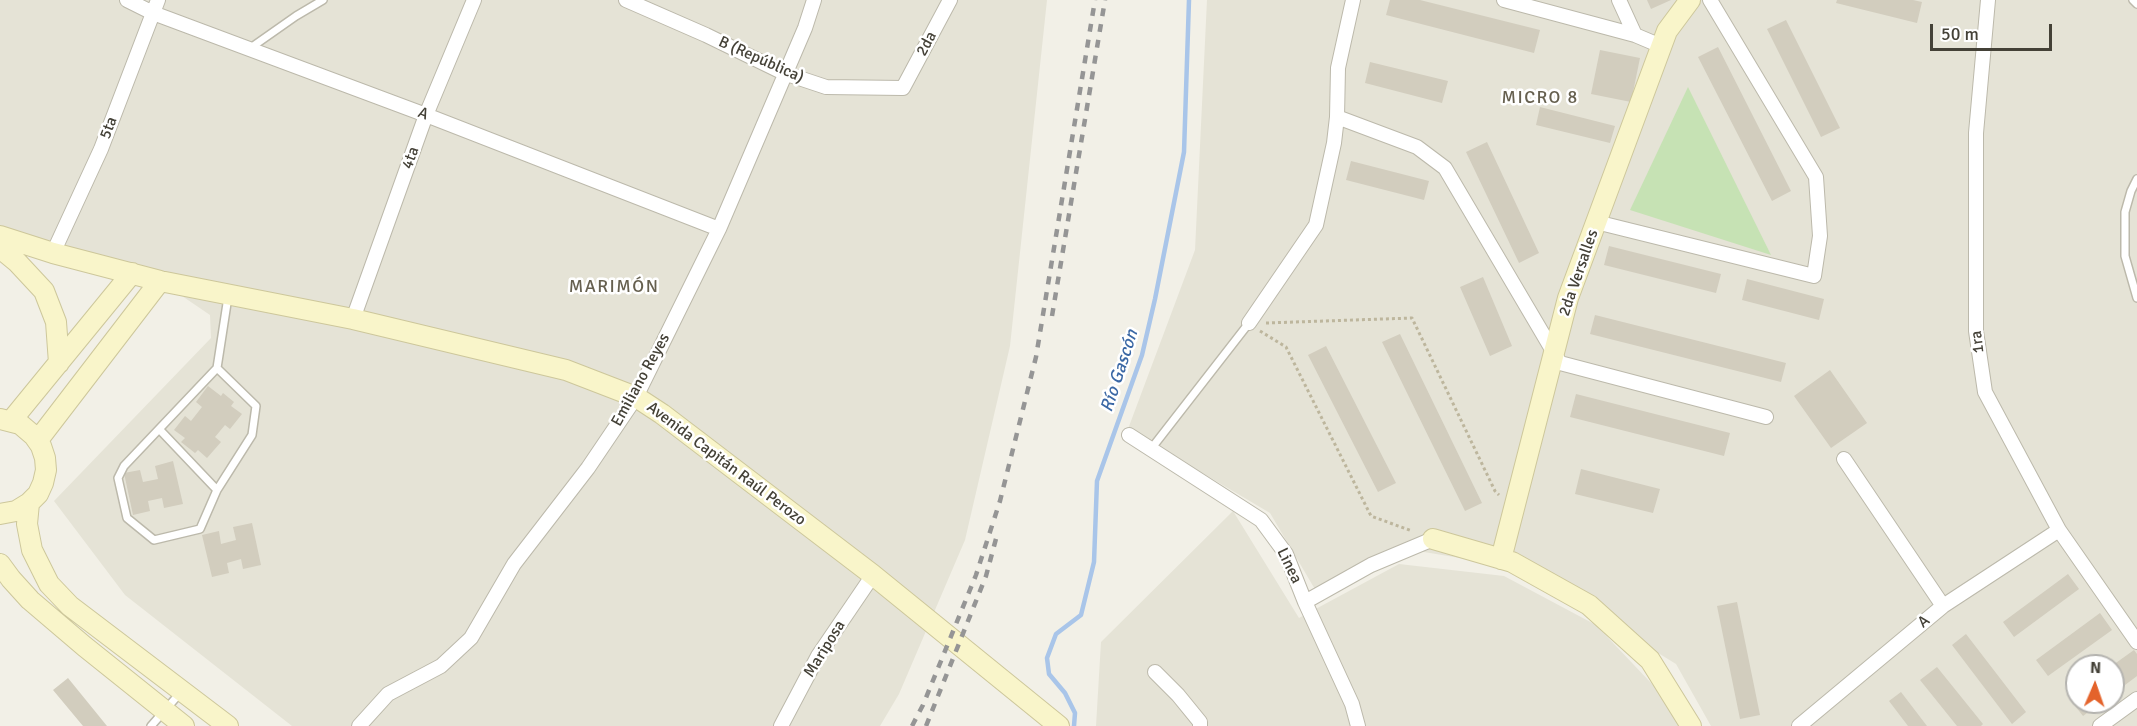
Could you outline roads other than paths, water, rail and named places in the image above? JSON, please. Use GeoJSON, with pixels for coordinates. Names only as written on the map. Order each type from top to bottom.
{"type":"FeatureCollection","features":[{"type":"Feature","properties":{"kind":"street","name":"A"},"geometry":{"type":"LineString","coordinates":[[127,0],[153,14],[426,115],[719,229]]}},
{"type":"Feature","properties":{"kind":"street","name":"5ta"},"geometry":{"type":"LineString","coordinates":[[53,253],[101,149],[158,0]]}},
{"type":"Feature","properties":{"kind":"street","name":"4ta"},"geometry":{"type":"LineString","coordinates":[[353,319],[426,115],[474,0]]}},
{"type":"Feature","properties":{"kind":"street","name":"B (República)"},"geometry":{"type":"LineString","coordinates":[[626,0],[784,73],[826,87],[903,88]]}},
{"type":"Feature","properties":{"kind":"street","name":"Emiliano Reyes"},"geometry":{"type":"LineString","coordinates":[[359,726],[388,694],[441,666],[471,638],[514,564],[588,468],[636,397],[719,229],[805,28],[814,0]]}},
{"type":"Feature","properties":{"kind":"street","name":"2da"},"geometry":{"type":"LineString","coordinates":[[903,88],[950,0]]}},
{"type":"Feature","properties":{"kind":"street"},"geometry":{"type":"LineString","coordinates":[[1249,323],[1316,225],[1334,143],[1338,68],[1353,0]]}},
{"type":"Feature","properties":{"kind":"street"},"geometry":{"type":"LineString","coordinates":[[1504,0],[1635,35],[1661,46]]}},
{"type":"Feature","properties":{"kind":"street"},"geometry":{"type":"LineString","coordinates":[[1619,0],[1635,35]]}},
{"type":"Feature","properties":{"kind":"street","name":"2da Versalles"},"geometry":{"type":"LineString","coordinates":[[1501,558],[1568,298],[1667,31],[1690,0]]}},
{"type":"Feature","properties":{"kind":"street"},"geometry":{"type":"LineString","coordinates":[[1596,222],[1814,276],[1820,236],[1816,177],[1710,0]]}},
{"type":"Feature","properties":{"kind":"street","name":"1ra"},"geometry":{"type":"LineString","coordinates":[[1988,0],[1976,134],[1976,331],[1985,392],[2059,530],[2137,642]]}},
{"type":"Feature","properties":{"kind":"street"},"geometry":{"type":"LineString","coordinates":[[1337,117],[1417,147],[1445,168],[1560,363],[1766,417]]}},
{"type":"Feature","properties":{"kind":"street"},"geometry":{"type":"LineString","coordinates":[[0,236],[53,253],[132,273],[59,363],[6,420],[28,429],[38,440],[45,458],[46,470],[38,494],[29,503],[16,511],[0,514]]}},
{"type":"Feature","properties":{"kind":"street"},"geometry":{"type":"LineString","coordinates":[[0,248],[17,262],[44,291],[56,322],[59,363]]}},
{"type":"Feature","properties":{"kind":"street","name":"Avenida Capitán Raúl Perozo"},"geometry":{"type":"LineString","coordinates":[[132,273],[160,281],[353,319],[566,370],[636,397],[662,414],[873,575],[1056,723]]}},
{"type":"Feature","properties":{"kind":"street"},"geometry":{"type":"LineString","coordinates":[[38,440],[160,281]]}},
{"type":"Feature","properties":{"kind":"street","name":"Linea"},"geometry":{"type":"LineString","coordinates":[[1129,435],[1261,520],[1286,554],[1305,602],[1352,704],[1358,726]]}},
{"type":"Feature","properties":{"kind":"street"},"geometry":{"type":"LineString","coordinates":[[1844,459],[1943,606]]}},
{"type":"Feature","properties":{"kind":"street"},"geometry":{"type":"LineString","coordinates":[[29,503],[27,524],[32,550],[49,584],[69,606],[228,726]]}},
{"type":"Feature","properties":{"kind":"street","name":"A"},"geometry":{"type":"LineString","coordinates":[[1799,726],[1943,606],[2059,530]]}},
{"type":"Feature","properties":{"kind":"street"},"geometry":{"type":"LineString","coordinates":[[1305,602],[1371,565],[1433,539],[1501,558],[1590,605],[1650,660],[1691,726]]}},
{"type":"Feature","properties":{"kind":"street"},"geometry":{"type":"LineString","coordinates":[[0,564],[30,600],[184,726]]}},
{"type":"Feature","properties":{"kind":"street","name":"Mariposa"},"geometry":{"type":"LineString","coordinates":[[781,726],[818,656],[873,575]]}},
{"type":"Feature","properties":{"kind":"street"},"geometry":{"type":"LineString","coordinates":[[1155,672],[1178,695],[1200,722],[1200,726]]}},
{"type":"Feature","properties":{"kind":"street"},"geometry":{"type":"LineString","coordinates":[[2100,726],[2137,699]]}},
{"type":"Feature","properties":{"kind":"lane"},"geometry":{"type":"LineString","coordinates":[[249,49],[323,0]]}},
{"type":"Feature","properties":{"kind":"lane"},"geometry":{"type":"LineString","coordinates":[[2133,0],[2137,4]]}},
{"type":"Feature","properties":{"kind":"lane"},"geometry":{"type":"LineString","coordinates":[[2137,179],[2125,212],[2125,256],[2137,298]]}},
{"type":"Feature","properties":{"kind":"lane"},"geometry":{"type":"LineString","coordinates":[[217,368],[256,406],[252,435],[217,490],[200,529],[154,540],[127,518],[118,478],[124,466],[217,368],[228,294]]}},
{"type":"Feature","properties":{"kind":"lane"},"geometry":{"type":"LineString","coordinates":[[1150,449],[1249,323]]}},
{"type":"Feature","properties":{"kind":"lane"},"geometry":{"type":"LineString","coordinates":[[160,430],[217,490]]}},
{"type":"Feature","properties":{"kind":"lane"},"geometry":{"type":"LineString","coordinates":[[151,726],[183,691]]}},
{"type":"Feature","properties":{"kind":"waterway","name":"Río Gascón"},"geometry":{"type":"LineString","coordinates":[[1074,726],[1075,713],[1065,693],[1049,674],[1047,658],[1056,634],[1081,615],[1094,562],[1097,481],[1142,355],[1155,299],[1184,152],[1189,0]]}},
{"type":"Feature","properties":{"kind":"railway"},"geometry":{"type":"LineString","coordinates":[[912,726],[923,705],[976,575],[1000,501],[1036,357],[1095,0]]}},
{"type":"Feature","properties":{"kind":"railway"},"geometry":{"type":"LineString","coordinates":[[1052,316],[1105,0]]}},
{"type":"Feature","properties":{"kind":"railway"},"geometry":{"type":"LineString","coordinates":[[926,726],[986,576],[997,535]]}},
{"type":"Feature","properties":{"kind":"district","name":"MICRO 8"},"geometry":{"type":"Point","coordinates":[1540,98]}},
{"type":"Feature","properties":{"kind":"district","name":"MARIMÓN"},"geometry":{"type":"Point","coordinates":[614,287]}}]}
